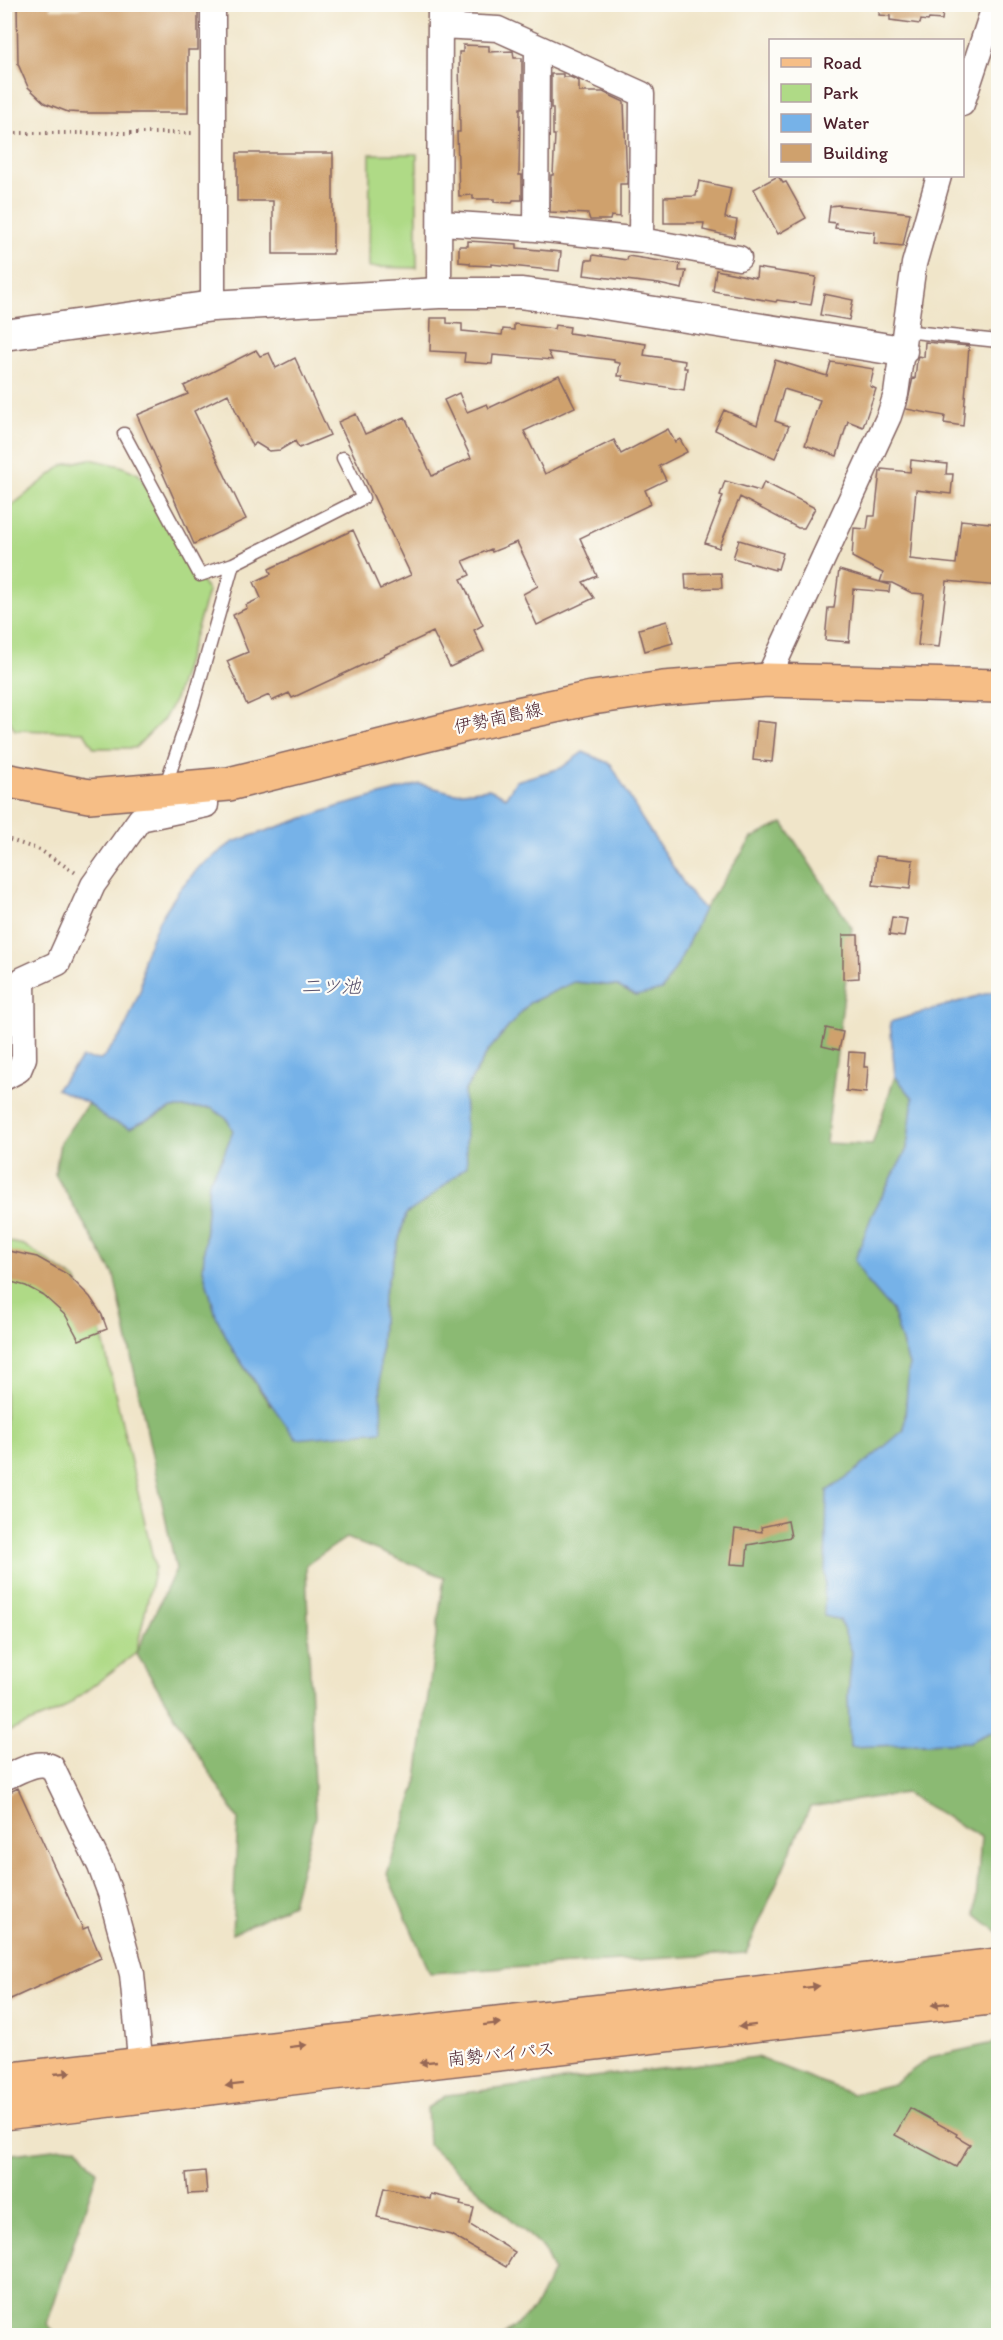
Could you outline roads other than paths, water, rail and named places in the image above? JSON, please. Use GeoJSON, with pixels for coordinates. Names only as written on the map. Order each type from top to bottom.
{"type":"FeatureCollection","features":[{"type":"Feature","properties":{"kind":"main road","name":"伊勢南島線"},"geometry":{"type":"LineString","coordinates":[[4,780],[89,796],[229,784],[466,725],[592,698],[663,688],[767,680],[999,686]]}},
{"type":"Feature","properties":{"kind":"main road","name":"南勢バイパス"},"geometry":{"type":"LineString","coordinates":[[4,2113],[142,2080],[999,1965]]}},
{"type":"Feature","properties":{"kind":"main road","name":"南勢バイパス"},"geometry":{"type":"LineString","coordinates":[[4,2080],[142,2080],[999,1997]]}},
{"type":"Feature","properties":{"kind":"street"},"geometry":{"type":"LineString","coordinates":[[213,4],[213,306]]}},
{"type":"Feature","properties":{"kind":"street"},"geometry":{"type":"LineString","coordinates":[[964,101],[995,4]]}},
{"type":"Feature","properties":{"kind":"street"},"geometry":{"type":"LineString","coordinates":[[439,292],[440,15],[498,29],[642,94],[641,240]]}},
{"type":"Feature","properties":{"kind":"street"},"geometry":{"type":"LineString","coordinates":[[536,228],[537,47]]}},
{"type":"Feature","properties":{"kind":"street"},"geometry":{"type":"LineString","coordinates":[[767,680],[889,416],[896,394],[914,264],[939,177]]}},
{"type":"Feature","properties":{"kind":"street"},"geometry":{"type":"LineString","coordinates":[[440,223],[536,228],[641,240],[739,258]]}},
{"type":"Feature","properties":{"kind":"street"},"geometry":{"type":"LineString","coordinates":[[4,335],[213,306],[439,292],[520,293],[903,341]]}},
{"type":"Feature","properties":{"kind":"street"},"geometry":{"type":"LineString","coordinates":[[4,1078],[20,1070],[24,1058],[23,979],[58,963],[93,885],[140,819],[207,805],[206,786]]}},
{"type":"Feature","properties":{"kind":"street"},"geometry":{"type":"LineString","coordinates":[[4,1778],[35,1765],[46,1764],[52,1767],[100,1866],[110,1893],[132,1974],[142,2080]]}},
{"type":"Feature","properties":{"kind":"lane"},"geometry":{"type":"LineString","coordinates":[[903,341],[999,341]]}},
{"type":"Feature","properties":{"kind":"lane"},"geometry":{"type":"LineString","coordinates":[[124,434],[200,575],[233,564],[363,498],[343,458]]}},
{"type":"Feature","properties":{"kind":"lane"},"geometry":{"type":"LineString","coordinates":[[164,791],[193,704],[233,564]]}},
{"type":"Feature","properties":{"kind":"water","name":"二ツ池"},"geometry":{"type":"Polygon","coordinates":[[[583,752],[611,764],[642,819],[692,896],[704,909],[677,966],[662,990],[636,996],[617,986],[574,982],[529,1003],[488,1051],[464,1092],[467,1166],[427,1200],[406,1214],[383,1298],[380,1368],[382,1431],[296,1439],[234,1352],[216,1316],[203,1269],[209,1181],[222,1159],[233,1131],[227,1119],[211,1108],[172,1108],[130,1128],[107,1119],[88,1103],[56,1089],[82,1058],[101,1060],[123,1033],[141,988],[143,959],[159,920],[180,889],[199,867],[233,842],[337,807],[420,784],[454,793],[489,789],[506,797],[516,781],[561,768],[583,752]]]}},
{"type":"Feature","properties":{"kind":"water"},"geometry":{"type":"Polygon","coordinates":[[[998,990],[998,1729],[969,1742],[850,1747],[848,1696],[852,1652],[840,1620],[824,1616],[827,1491],[858,1469],[904,1430],[909,1365],[892,1310],[866,1280],[855,1260],[872,1215],[907,1149],[913,1098],[895,1076],[890,1022],[998,990]]]}}]}
